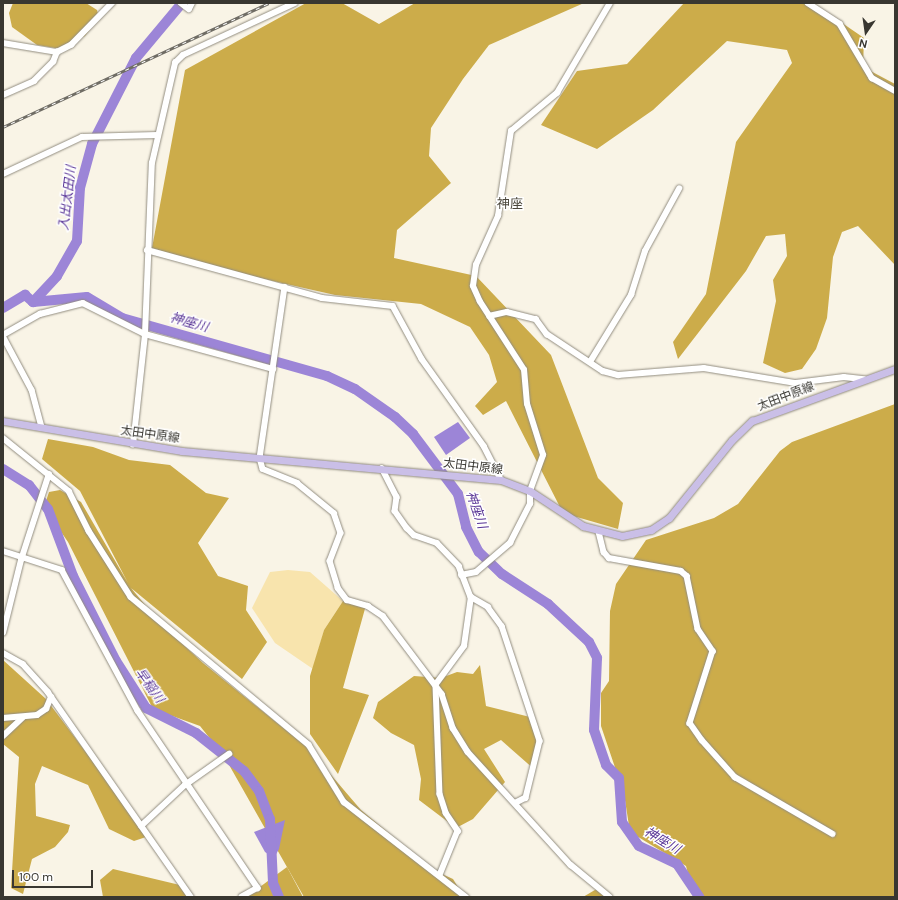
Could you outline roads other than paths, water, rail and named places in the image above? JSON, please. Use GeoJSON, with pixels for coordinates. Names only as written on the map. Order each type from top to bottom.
{"type":"FeatureCollection","features":[{"type":"Feature","properties":{"kind":"main road","name":"太田中原線"},"geometry":{"type":"LineString","coordinates":[[3,421],[133,445],[502,480],[530,491],[583,526],[599,532],[622,536],[651,530],[686,501],[732,440],[752,421],[895,369]]}},
{"type":"Feature","properties":{"kind":"street"},"geometry":{"type":"LineString","coordinates":[[3,43],[57,52],[72,45],[112,3]]}},
{"type":"Feature","properties":{"kind":"street"},"geometry":{"type":"LineString","coordinates":[[181,3],[189,9],[192,3]]}},
{"type":"Feature","properties":{"kind":"street"},"geometry":{"type":"LineString","coordinates":[[133,445],[145,334],[147,250],[157,135],[175,63],[183,55],[295,3]]}},
{"type":"Feature","properties":{"kind":"street"},"geometry":{"type":"LineString","coordinates":[[461,575],[476,572],[510,543],[522,523],[530,491],[542,462],[542,443],[526,404],[524,370],[480,302],[473,279],[498,216],[511,131],[557,93],[610,3]]}},
{"type":"Feature","properties":{"kind":"street"},"geometry":{"type":"LineString","coordinates":[[808,3],[840,24],[872,78],[895,91]]}},
{"type":"Feature","properties":{"kind":"street"},"geometry":{"type":"LineString","coordinates":[[3,95],[34,81],[53,62],[57,52]]}},
{"type":"Feature","properties":{"kind":"street"},"geometry":{"type":"LineString","coordinates":[[3,174],[82,137],[157,135]]}},
{"type":"Feature","properties":{"kind":"street"},"geometry":{"type":"LineString","coordinates":[[590,362],[631,295],[644,251],[679,189]]}},
{"type":"Feature","properties":{"kind":"street"},"geometry":{"type":"LineString","coordinates":[[147,250],[322,298],[393,306],[422,359],[484,446],[502,480]]}},
{"type":"Feature","properties":{"kind":"street"},"geometry":{"type":"LineString","coordinates":[[285,287],[260,458],[263,469],[297,483],[334,513],[341,533],[330,561],[333,580],[347,600],[368,606],[383,616],[436,684],[448,705],[461,743],[516,802],[523,815],[571,865],[610,897]]}},
{"type":"Feature","properties":{"kind":"street"},"geometry":{"type":"LineString","coordinates":[[42,428],[32,390],[3,335],[40,314],[82,303],[145,334],[273,369]]}},
{"type":"Feature","properties":{"kind":"street"},"geometry":{"type":"LineString","coordinates":[[489,316],[507,312],[536,319],[547,334],[603,371],[623,376],[704,368],[796,383],[844,377],[864,380]]}},
{"type":"Feature","properties":{"kind":"street"},"geometry":{"type":"LineString","coordinates":[[3,438],[69,491],[89,531],[131,597],[309,745],[344,802],[440,875],[466,897]]}},
{"type":"Feature","properties":{"kind":"street"},"geometry":{"type":"LineString","coordinates":[[382,468],[397,497],[395,511],[414,535],[437,543],[459,566],[461,575],[471,597],[464,646],[436,684],[440,794],[446,813],[458,831],[440,875]]}},
{"type":"Feature","properties":{"kind":"street"},"geometry":{"type":"LineString","coordinates":[[3,633],[22,558],[49,474]]}},
{"type":"Feature","properties":{"kind":"street"},"geometry":{"type":"LineString","coordinates":[[599,532],[604,552],[609,558],[682,571],[687,576],[698,628],[714,651],[690,723],[702,740],[735,777],[833,834]]}},
{"type":"Feature","properties":{"kind":"street"},"geometry":{"type":"LineString","coordinates":[[3,551],[62,570],[120,683],[258,888],[242,897]]}},
{"type":"Feature","properties":{"kind":"street"},"geometry":{"type":"LineString","coordinates":[[471,597],[488,607],[502,626],[540,741],[526,798],[516,802]]}},
{"type":"Feature","properties":{"kind":"street"},"geometry":{"type":"LineString","coordinates":[[3,653],[23,664],[51,697],[191,897]]}},
{"type":"Feature","properties":{"kind":"street"},"geometry":{"type":"LineString","coordinates":[[3,718],[22,718],[46,709],[51,697]]}},
{"type":"Feature","properties":{"kind":"street"},"geometry":{"type":"LineString","coordinates":[[3,736],[22,718]]}},
{"type":"Feature","properties":{"kind":"street"},"geometry":{"type":"LineString","coordinates":[[141,826],[188,783],[229,754]]}},
{"type":"Feature","properties":{"kind":"waterway","name":"入出太田川"},"geometry":{"type":"LineString","coordinates":[[33,302],[57,276],[77,241],[80,188],[92,144],[136,58],[182,3]]}},
{"type":"Feature","properties":{"kind":"waterway","name":"入出太田川"},"geometry":{"type":"LineString","coordinates":[[3,308],[25,295],[33,302]]}},
{"type":"Feature","properties":{"kind":"waterway","name":"神座川"},"geometry":{"type":"LineString","coordinates":[[33,302],[87,297],[122,318],[327,376],[355,389],[395,417],[413,434],[458,494],[466,527],[479,552],[502,574],[548,604],[589,642],[597,658],[594,730],[606,765],[619,778],[622,822],[639,846],[677,864],[699,897]]}},
{"type":"Feature","properties":{"kind":"waterway","name":"早稲川"},"geometry":{"type":"LineString","coordinates":[[3,469],[29,485],[48,509],[73,576],[116,661],[146,708],[196,733],[244,771],[259,791],[270,819],[273,883],[279,897]]}},
{"type":"Feature","properties":{"kind":"railway"},"geometry":{"type":"LineString","coordinates":[[3,127],[269,3]]}},
{"type":"Feature","properties":{"kind":"district","name":"神座"},"geometry":{"type":"Point","coordinates":[510,204]}}]}
